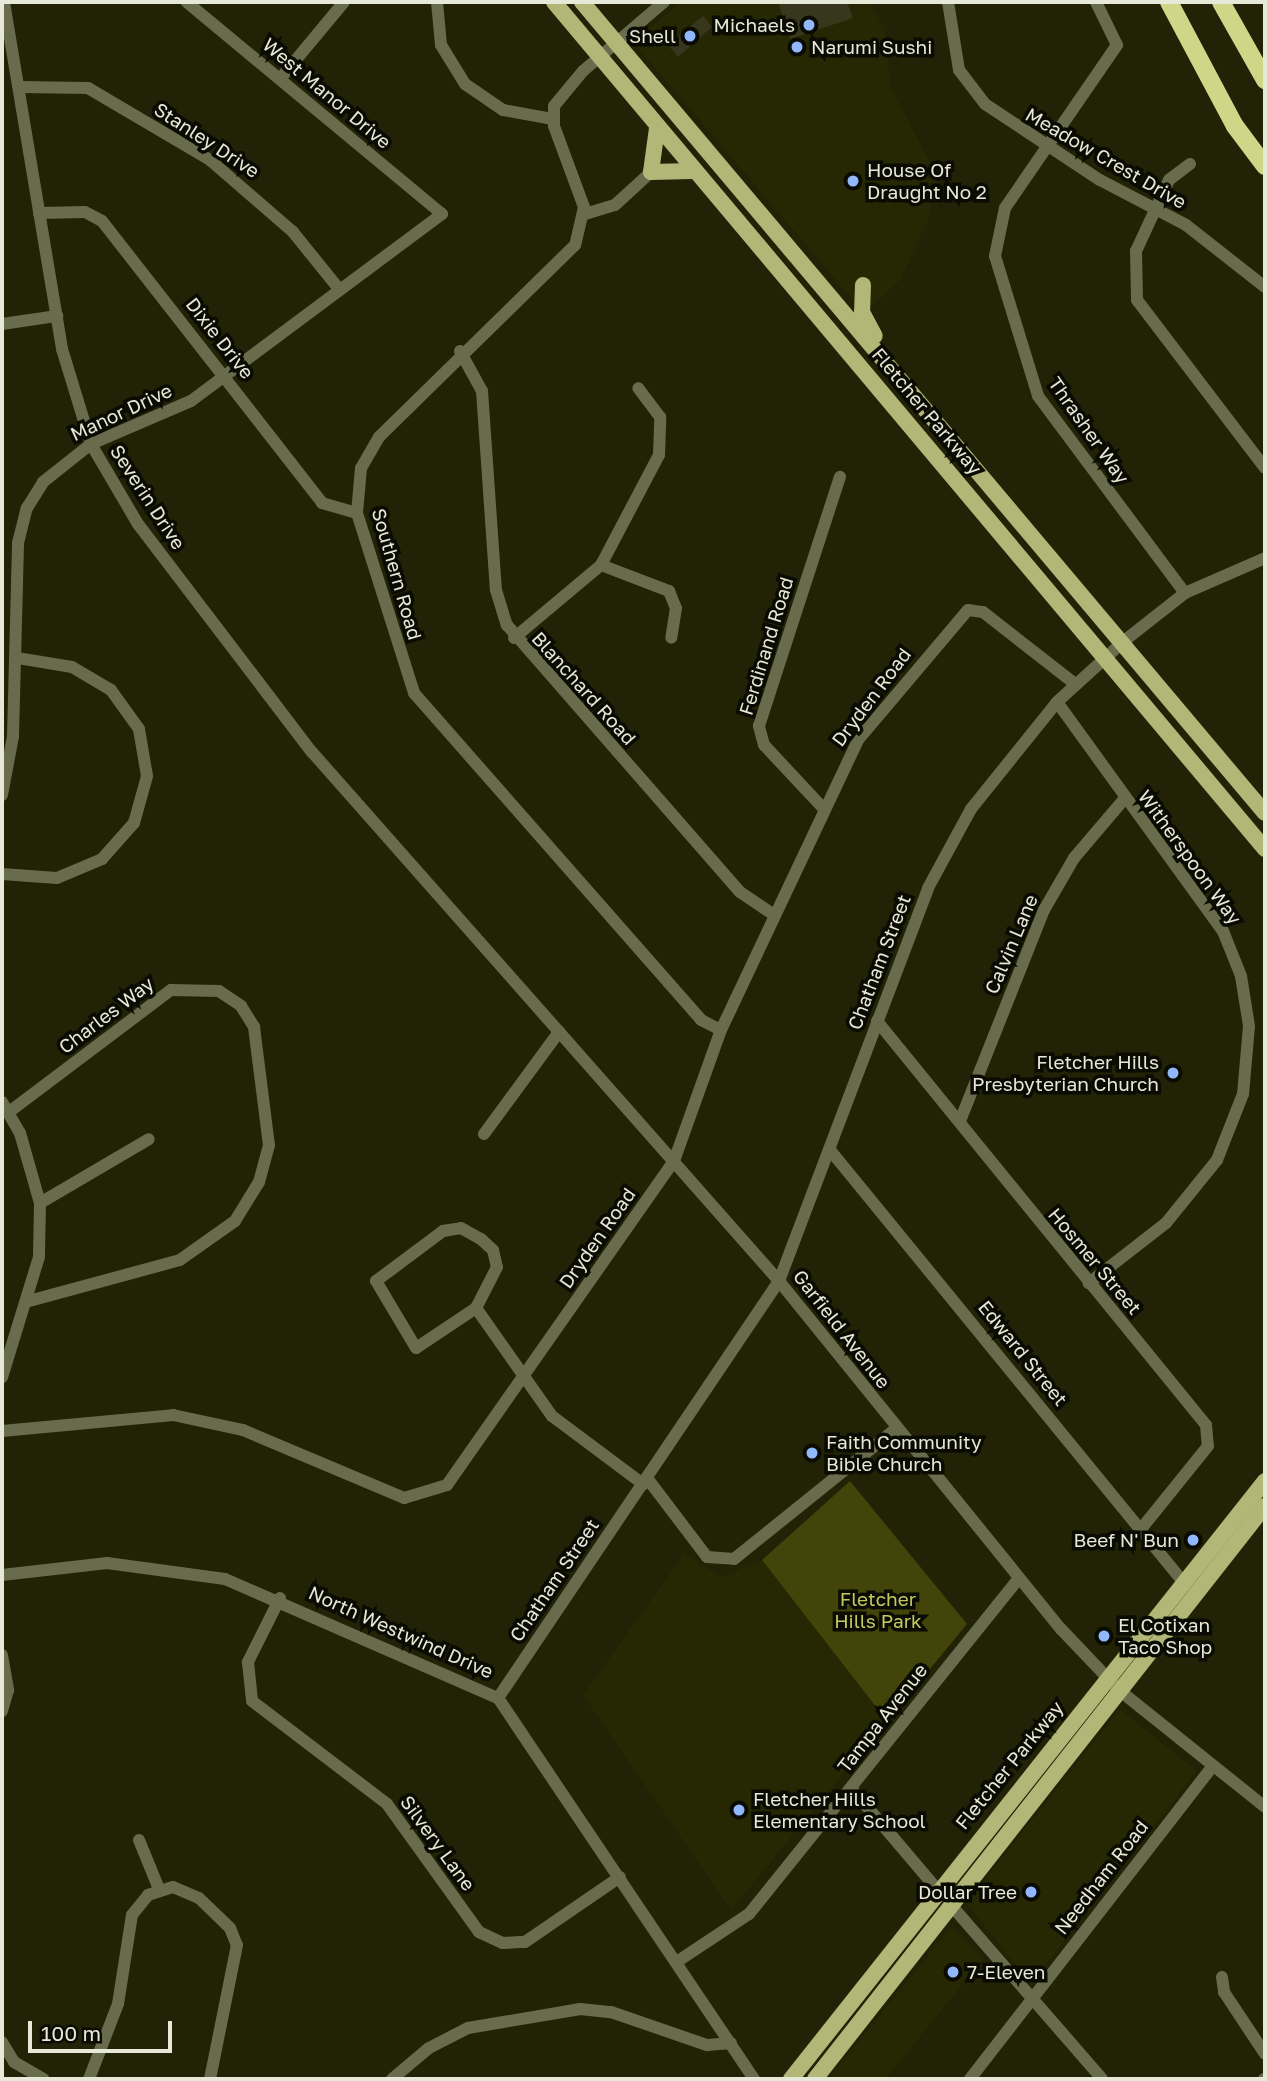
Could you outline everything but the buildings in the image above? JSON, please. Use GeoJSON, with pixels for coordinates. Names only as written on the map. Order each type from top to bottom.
{"type":"FeatureCollection","features":[{"type":"Feature","properties":{"kind":"highway"},"geometry":{"type":"LineString","coordinates":[[1169,2],[1236,126],[1265,166]]}},
{"type":"Feature","properties":{"kind":"highway"},"geometry":{"type":"LineString","coordinates":[[1221,2],[1265,80]]}},
{"type":"Feature","properties":{"kind":"main road","name":"Fletcher Parkway"},"geometry":{"type":"LineString","coordinates":[[554,2],[692,171],[1265,849]]}},
{"type":"Feature","properties":{"kind":"main road","name":"Fletcher Parkway"},"geometry":{"type":"LineString","coordinates":[[582,2],[1124,641],[1265,813]]}},
{"type":"Feature","properties":{"kind":"main road"},"geometry":{"type":"LineString","coordinates":[[657,128],[652,172],[692,171]]}},
{"type":"Feature","properties":{"kind":"main road"},"geometry":{"type":"LineString","coordinates":[[863,285],[862,312],[887,360]]}},
{"type":"Feature","properties":{"kind":"main road","name":"Fletcher Parkway"},"geometry":{"type":"LineString","coordinates":[[791,2079],[955,1866],[1265,1481]]}},
{"type":"Feature","properties":{"kind":"main road","name":"Fletcher Parkway"},"geometry":{"type":"LineString","coordinates":[[815,2079],[1265,1506]]}},
{"type":"Feature","properties":{"kind":"main road"},"geometry":{"type":"LineString","coordinates":[[1173,1624],[1188,1596],[1184,1583]]}},
{"type":"Feature","properties":{"kind":"main road"},"geometry":{"type":"LineString","coordinates":[[951,1905],[947,1889],[955,1866]]}},
{"type":"Feature","properties":{"kind":"main road"},"geometry":{"type":"LineString","coordinates":[[930,1932],[941,1897],[937,1889]]}},
{"type":"Feature","properties":{"kind":"street","name":"Severin Drive"},"geometry":{"type":"LineString","coordinates":[[4,2],[57,316],[91,444],[138,524],[312,752],[404,858]]}},
{"type":"Feature","properties":{"kind":"street","name":"West Manor Drive"},"geometry":{"type":"LineString","coordinates":[[187,2],[442,214]]}},
{"type":"Feature","properties":{"kind":"street"},"geometry":{"type":"LineString","coordinates":[[280,79],[344,2]]}},
{"type":"Feature","properties":{"kind":"street"},"geometry":{"type":"LineString","coordinates":[[437,2],[441,45],[465,84],[503,110],[553,119]]}},
{"type":"Feature","properties":{"kind":"street"},"geometry":{"type":"LineString","coordinates":[[652,172],[615,205],[584,214],[553,119],[560,94],[664,2]]}},
{"type":"Feature","properties":{"kind":"street","name":"Meadow Crest Drive"},"geometry":{"type":"LineString","coordinates":[[948,2],[962,76],[1008,124],[1154,207],[1265,287]]}},
{"type":"Feature","properties":{"kind":"street","name":"Thrasher Way"},"geometry":{"type":"LineString","coordinates":[[1096,2],[1117,45],[1048,145],[998,225],[995,256],[1025,367],[1048,413],[1185,593]]}},
{"type":"Feature","properties":{"kind":"street","name":"Stanley Drive"},"geometry":{"type":"LineString","coordinates":[[20,87],[88,88],[209,160],[293,232],[339,289]]}},
{"type":"Feature","properties":{"kind":"street"},"geometry":{"type":"LineString","coordinates":[[1190,164],[1169,180],[1154,207],[1135,259],[1137,300],[1265,468]]}},
{"type":"Feature","properties":{"kind":"street","name":"Dixie Drive"},"geometry":{"type":"LineString","coordinates":[[39,213],[85,212],[102,221],[226,376],[322,503],[357,513]]}},
{"type":"Feature","properties":{"kind":"street","name":"Manor Drive"},"geometry":{"type":"LineString","coordinates":[[2,795],[17,658],[15,563],[27,508],[58,466],[91,444],[191,401],[442,214]]}},
{"type":"Feature","properties":{"kind":"street","name":"Southern Road"},"geometry":{"type":"LineString","coordinates":[[584,214],[570,251],[460,351],[373,443],[361,468],[357,513],[407,677],[433,718],[701,1020],[721,1030]]}},
{"type":"Feature","properties":{"kind":"street"},"geometry":{"type":"LineString","coordinates":[[2,324],[57,316]]}},
{"type":"Feature","properties":{"kind":"street","name":"Blanchard Road"},"geometry":{"type":"LineString","coordinates":[[460,351],[482,391],[496,590],[514,638],[740,892],[773,914]]}},
{"type":"Feature","properties":{"kind":"street"},"geometry":{"type":"LineString","coordinates":[[514,638],[601,565],[662,448],[660,417],[638,388]]}},
{"type":"Feature","properties":{"kind":"street","name":"Ferdinand Road"},"geometry":{"type":"LineString","coordinates":[[823,808],[764,745],[759,726],[840,477]]}},
{"type":"Feature","properties":{"kind":"street","name":"Chatham Street"},"geometry":{"type":"LineString","coordinates":[[498,1698],[779,1281],[877,1021],[947,848],[984,790],[1057,702],[1124,641],[1185,593],[1265,558]]}},
{"type":"Feature","properties":{"kind":"street"},"geometry":{"type":"LineString","coordinates":[[601,565],[669,591],[676,608],[671,638]]}},
{"type":"Feature","properties":{"kind":"street","name":"Dryden Road"},"geometry":{"type":"LineString","coordinates":[[2,1431],[137,1414],[205,1419],[413,1497],[458,1475],[674,1161],[721,1030],[773,914],[823,808],[875,720],[962,613],[982,612],[1075,684]]}},
{"type":"Feature","properties":{"kind":"street"},"geometry":{"type":"LineString","coordinates":[[2,874],[57,878],[102,859],[134,823],[147,776],[139,729],[111,690],[72,667],[17,658]]}},
{"type":"Feature","properties":{"kind":"street","name":"Witherspoon Way"},"geometry":{"type":"LineString","coordinates":[[1057,702],[1230,945],[1247,1009],[1248,1059],[1236,1119],[1208,1175],[1166,1223],[1089,1283]]}},
{"type":"Feature","properties":{"kind":"street","name":"Calvin Lane"},"geometry":{"type":"LineString","coordinates":[[960,1121],[1044,910],[1074,858],[1125,798]]}},
{"type":"Feature","properties":{"kind":"street","name":"Garfield Avenue"},"geometry":{"type":"LineString","coordinates":[[404,858],[779,1281],[1019,1578],[1106,1677],[1265,1807]]}},
{"type":"Feature","properties":{"kind":"street","name":"Charles Way"},"geometry":{"type":"LineString","coordinates":[[5,1107],[171,990],[219,990],[241,1006],[254,1027],[269,1145],[254,1194],[235,1222],[180,1260],[29,1301]]}},
{"type":"Feature","properties":{"kind":"street","name":"Hosmer Street"},"geometry":{"type":"LineString","coordinates":[[877,1021],[1206,1425],[1209,1440],[1141,1529]]}},
{"type":"Feature","properties":{"kind":"street"},"geometry":{"type":"LineString","coordinates":[[484,1134],[559,1032]]}},
{"type":"Feature","properties":{"kind":"street"},"geometry":{"type":"LineString","coordinates":[[2,1377],[29,1301],[40,1203],[5,1107]]}},
{"type":"Feature","properties":{"kind":"street"},"geometry":{"type":"LineString","coordinates":[[40,1203],[149,1139]]}},
{"type":"Feature","properties":{"kind":"street","name":"Edward Street"},"geometry":{"type":"LineString","coordinates":[[830,1150],[1184,1583]]}},
{"type":"Feature","properties":{"kind":"street"},"geometry":{"type":"LineString","coordinates":[[461,1228],[494,1250],[497,1267],[476,1308],[416,1348],[376,1281],[443,1231],[461,1228]]}},
{"type":"Feature","properties":{"kind":"street"},"geometry":{"type":"LineString","coordinates":[[476,1308],[561,1425],[645,1481],[707,1557],[734,1559],[758,1545],[897,1428]]}},
{"type":"Feature","properties":{"kind":"street","name":"North Westwind Drive"},"geometry":{"type":"LineString","coordinates":[[2,1575],[69,1564],[149,1565],[225,1579],[280,1598],[498,1698],[678,1961],[754,2079]]}},
{"type":"Feature","properties":{"kind":"street","name":"Tampa Avenue"},"geometry":{"type":"LineString","coordinates":[[678,1961],[750,1914],[1019,1578]]}},
{"type":"Feature","properties":{"kind":"street","name":"Silvery Lane"},"geometry":{"type":"LineString","coordinates":[[280,1598],[248,1662],[252,1701],[387,1804],[480,1932],[503,1943],[525,1942],[620,1877]]}},
{"type":"Feature","properties":{"kind":"street"},"geometry":{"type":"LineString","coordinates":[[2,1655],[8,1690],[2,1711]]}},
{"type":"Feature","properties":{"kind":"street","name":"Needham Road"},"geometry":{"type":"LineString","coordinates":[[970,2079],[1029,1997],[1213,1766]]}},
{"type":"Feature","properties":{"kind":"street"},"geometry":{"type":"LineString","coordinates":[[851,1788],[937,1889]]}},
{"type":"Feature","properties":{"kind":"street"},"geometry":{"type":"LineString","coordinates":[[139,1840],[159,1889]]}},
{"type":"Feature","properties":{"kind":"street"},"geometry":{"type":"LineString","coordinates":[[89,2079],[118,2004],[132,1915],[159,1889]]}},
{"type":"Feature","properties":{"kind":"street"},"geometry":{"type":"LineString","coordinates":[[159,1889],[193,1894],[236,1939],[210,2079]]}},
{"type":"Feature","properties":{"kind":"street"},"geometry":{"type":"LineString","coordinates":[[951,1905],[1102,2079]]}},
{"type":"Feature","properties":{"kind":"street"},"geometry":{"type":"LineString","coordinates":[[1222,1977],[1224,1992],[1265,2054]]}},
{"type":"Feature","properties":{"kind":"street"},"geometry":{"type":"LineString","coordinates":[[392,2079],[458,2032],[580,2009],[611,2012],[707,2045],[731,2042]]}},
{"type":"Feature","properties":{"kind":"street"},"geometry":{"type":"LineString","coordinates":[[2,2042],[14,2062],[43,2079]]}},
{"type":"Feature","properties":{"kind":"shaded area"},"geometry":{"type":"Polygon","coordinates":[[[681,2],[870,2],[885,30],[891,88],[937,175],[929,218],[900,280],[870,308],[853,300],[633,42],[681,2]]]}},
{"type":"Feature","properties":{"kind":"shaded area","name":"Fletcher Hills Elementary School"},"geometry":{"type":"Polygon","coordinates":[[[684,1554],[722,1577],[762,1560],[887,1721],[731,1910],[583,1695],[684,1554]]]}},
{"type":"Feature","properties":{"kind":"shaded area"},"geometry":{"type":"Polygon","coordinates":[[[1120,1709],[1197,1771],[1031,1984],[966,1903],[1120,1709]]]}},
{"type":"Feature","properties":{"kind":"shaded area"},"geometry":{"type":"Polygon","coordinates":[[[951,1927],[983,1959],[886,2079],[828,2079],[951,1927]]]}},
{"type":"Feature","properties":{"kind":"green space","name":"Fletcher Hills Park"},"geometry":{"type":"Polygon","coordinates":[[[850,1481],[967,1624],[887,1721],[762,1560],[850,1481]]]}},
{"type":"Feature","properties":{"kind":"place","name":"Michaels"},"geometry":{"type":"Point","coordinates":[809,25]}},
{"type":"Feature","properties":{"kind":"place","name":"Shell"},"geometry":{"type":"Point","coordinates":[690,36]}},
{"type":"Feature","properties":{"kind":"place","name":"Narumi Sushi"},"geometry":{"type":"Point","coordinates":[797,47]}},
{"type":"Feature","properties":{"kind":"place","name":"House Of Draught No 2"},"geometry":{"type":"Point","coordinates":[853,181]}},
{"type":"Feature","properties":{"kind":"place","name":"Fletcher Hills Presbyterian Church"},"geometry":{"type":"Point","coordinates":[1173,1073]}},
{"type":"Feature","properties":{"kind":"place","name":"Faith Community Bible Church"},"geometry":{"type":"Point","coordinates":[812,1453]}},
{"type":"Feature","properties":{"kind":"place","name":"Beef N' Bun"},"geometry":{"type":"Point","coordinates":[1193,1540]}},
{"type":"Feature","properties":{"kind":"place","name":"El Cotixan Taco Shop"},"geometry":{"type":"Point","coordinates":[1104,1636]}},
{"type":"Feature","properties":{"kind":"place","name":"Fletcher Hills Elementary School"},"geometry":{"type":"Point","coordinates":[739,1810]}},
{"type":"Feature","properties":{"kind":"place","name":"Dollar Tree"},"geometry":{"type":"Point","coordinates":[1031,1892]}},
{"type":"Feature","properties":{"kind":"place","name":"7-Eleven"},"geometry":{"type":"Point","coordinates":[953,1972]}}]}
